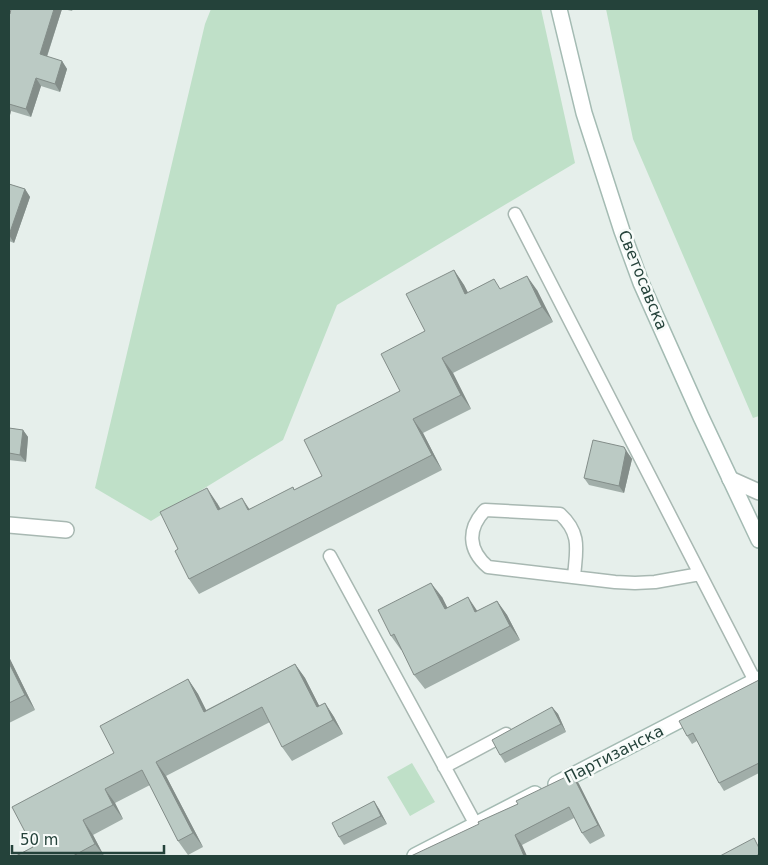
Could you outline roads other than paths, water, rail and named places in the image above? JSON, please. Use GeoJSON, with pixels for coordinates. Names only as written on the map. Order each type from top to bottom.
{"type":"FeatureCollection","features":[{"type":"Feature","properties":{"kind":"main road","name":"Светосавска"},"geometry":{"type":"LineString","coordinates":[[560,9],[584,113],[603,175],[641,283],[759,540]]}},
{"type":"Feature","properties":{"kind":"main road"},"geometry":{"type":"LineString","coordinates":[[730,479],[759,492]]}},
{"type":"Feature","properties":{"kind":"main road"},"geometry":{"type":"LineString","coordinates":[[9,525],[66,530]]}},
{"type":"Feature","properties":{"kind":"main road","name":"Партизанска"},"geometry":{"type":"LineString","coordinates":[[414,856],[757,680]]}},
{"type":"Feature","properties":{"kind":"lane"},"geometry":{"type":"LineString","coordinates":[[515,214],[700,574],[757,680]]}},
{"type":"Feature","properties":{"kind":"lane"},"geometry":{"type":"LineString","coordinates":[[574,577],[577,544],[571,527],[560,514],[485,510],[475,522],[472,537],[473,546],[481,562],[488,567],[615,582],[678,579],[700,574]]}},
{"type":"Feature","properties":{"kind":"lane"},"geometry":{"type":"LineString","coordinates":[[330,556],[476,825]]}},
{"type":"Feature","properties":{"kind":"lane"},"geometry":{"type":"LineString","coordinates":[[444,767],[514,729]]}}]}
